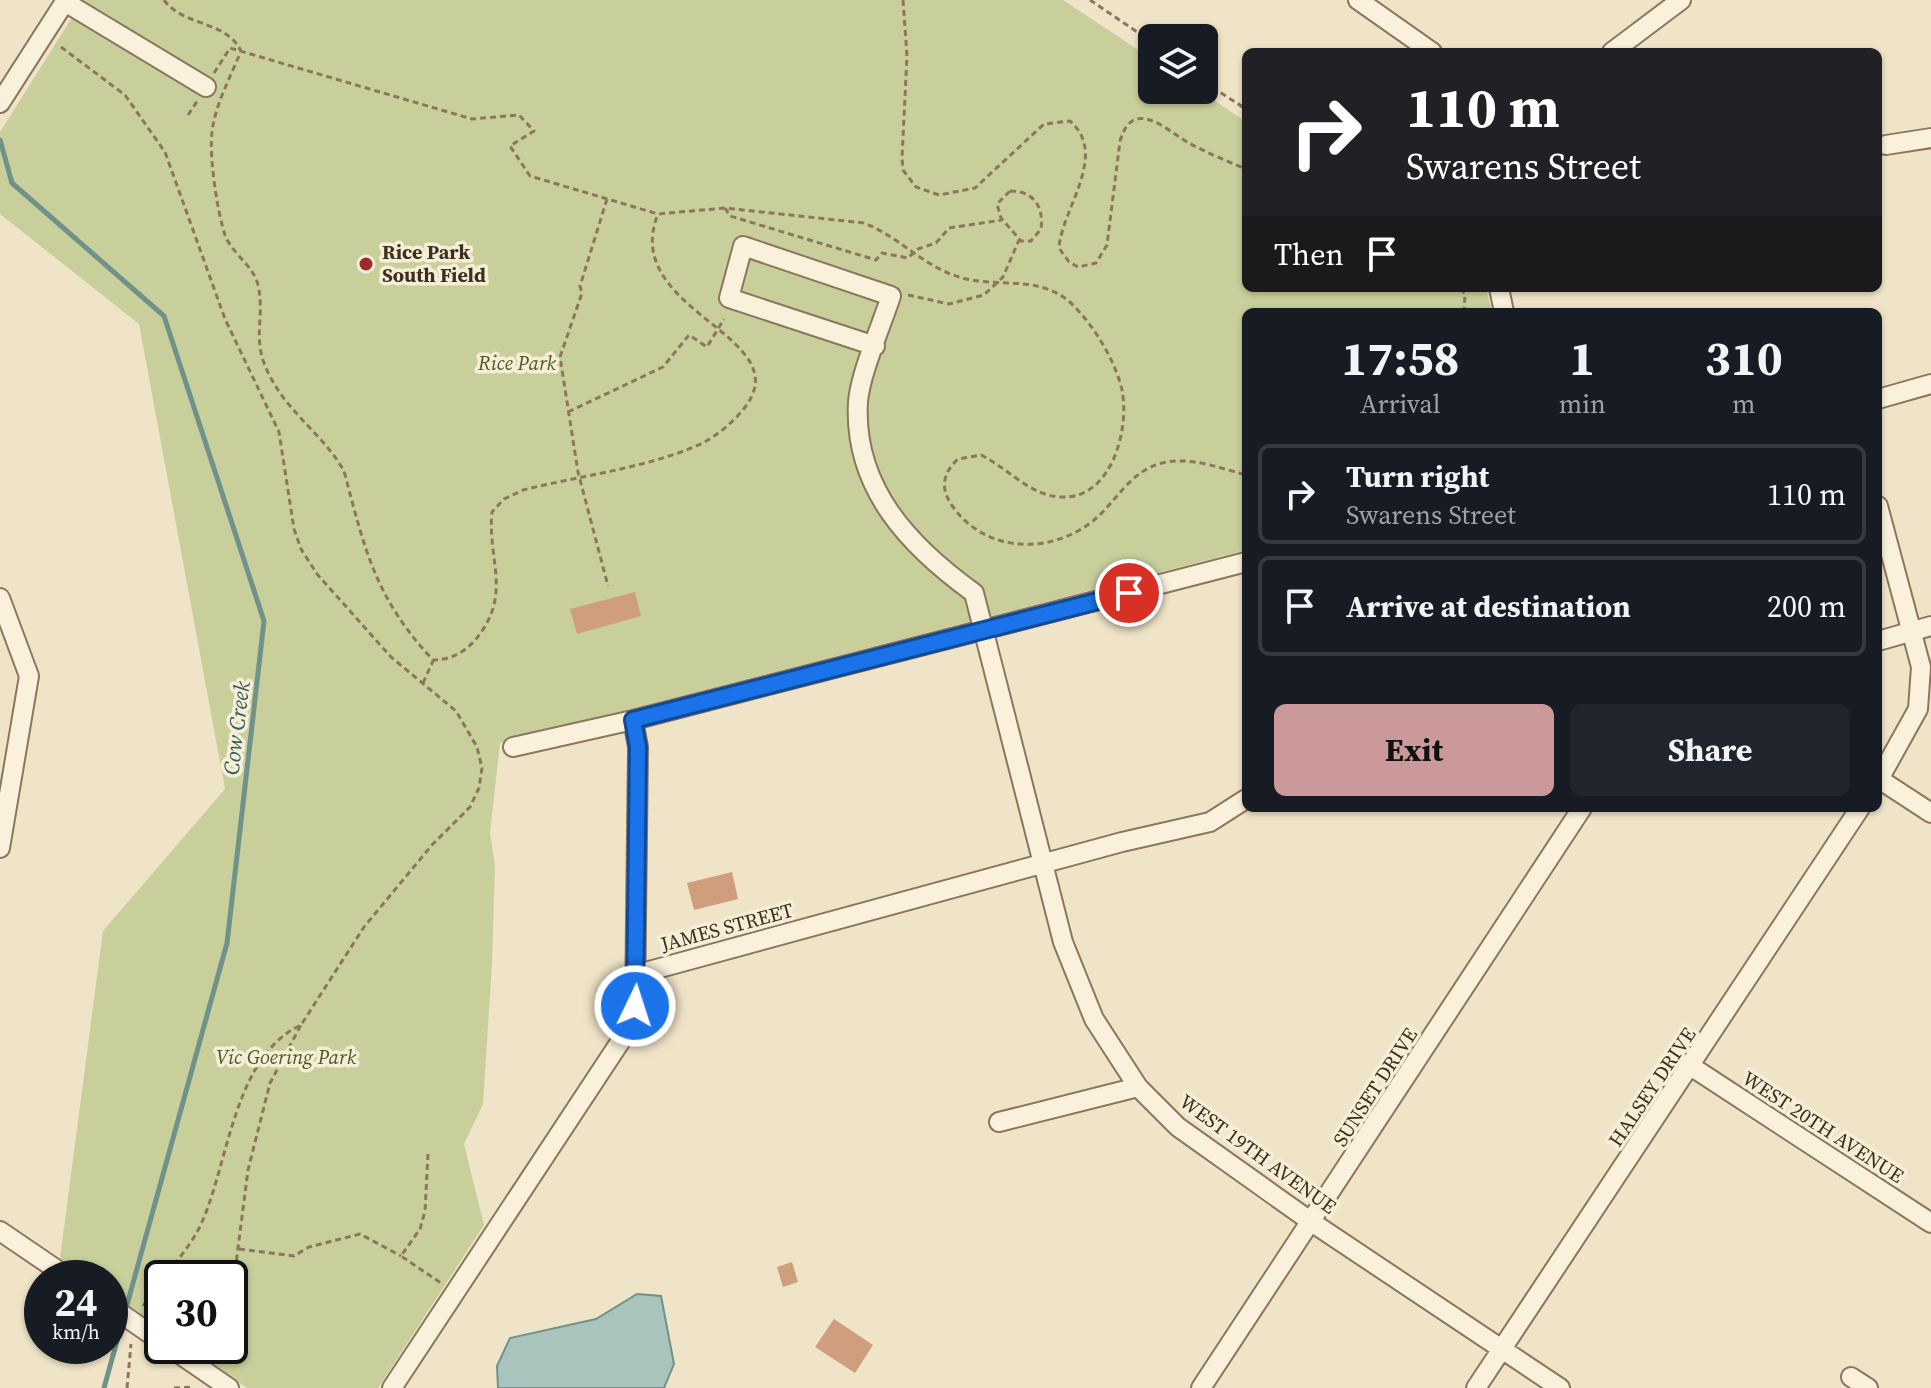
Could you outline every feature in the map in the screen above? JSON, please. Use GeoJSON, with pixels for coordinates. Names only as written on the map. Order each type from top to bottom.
{"type":"FeatureCollection","features":[{"type":"Feature","properties":{"kind":"street"},"geometry":{"type":"LineString","coordinates":[[1358,0],[1426,48]]}},
{"type":"Feature","properties":{"kind":"street"},"geometry":{"type":"LineString","coordinates":[[1617,48],[1681,0]]}},
{"type":"Feature","properties":{"kind":"street"},"geometry":{"type":"LineString","coordinates":[[0,103],[66,1],[206,87]]}},
{"type":"Feature","properties":{"kind":"street"},"geometry":{"type":"LineString","coordinates":[[1886,145],[1931,138]]}},
{"type":"Feature","properties":{"kind":"street","name":"WEST 19TH AVENUE"},"geometry":{"type":"LineString","coordinates":[[875,346],[729,298],[743,246],[891,296],[858,400],[862,458],[886,511],[933,563],[974,593],[1063,942],[1094,1019],[1138,1087],[1178,1127],[1313,1223],[1560,1388]]}},
{"type":"Feature","properties":{"kind":"street"},"geometry":{"type":"LineString","coordinates":[[1882,398],[1931,384]]}},
{"type":"Feature","properties":{"kind":"street"},"geometry":{"type":"LineString","coordinates":[[1882,517],[1922,629],[1918,709],[1882,775]]}},
{"type":"Feature","properties":{"kind":"street"},"geometry":{"type":"LineString","coordinates":[[513,747],[633,720],[1242,563]]}},
{"type":"Feature","properties":{"kind":"street"},"geometry":{"type":"LineString","coordinates":[[0,598],[29,676],[0,848]]}},
{"type":"Feature","properties":{"kind":"street"},"geometry":{"type":"LineString","coordinates":[[1882,640],[1922,629]]}},
{"type":"Feature","properties":{"kind":"street"},"geometry":{"type":"LineString","coordinates":[[392,1388],[624,1036],[635,1006],[638,974],[638,747],[633,720]]}},
{"type":"Feature","properties":{"kind":"street"},"geometry":{"type":"LineString","coordinates":[[1882,782],[1931,813]]}},
{"type":"Feature","properties":{"kind":"street","name":"JAMES STREET"},"geometry":{"type":"LineString","coordinates":[[638,974],[1043,863],[1210,822],[1242,802]]}},
{"type":"Feature","properties":{"kind":"street","name":"SUNSET DRIVE"},"geometry":{"type":"LineString","coordinates":[[1201,1388],[1313,1223],[1579,812]]}},
{"type":"Feature","properties":{"kind":"street","name":"HALSEY DRIVE"},"geometry":{"type":"LineString","coordinates":[[1476,1388],[1692,1067],[1857,812]]}},
{"type":"Feature","properties":{"kind":"street","name":"WEST 20TH AVENUE"},"geometry":{"type":"LineString","coordinates":[[1692,1067],[1931,1223]]}},
{"type":"Feature","properties":{"kind":"street"},"geometry":{"type":"LineString","coordinates":[[999,1122],[1138,1087]]}},
{"type":"Feature","properties":{"kind":"street"},"geometry":{"type":"LineString","coordinates":[[0,1231],[43,1260]]}},
{"type":"Feature","properties":{"kind":"street"},"geometry":{"type":"LineString","coordinates":[[194,1364],[229,1388]]}},
{"type":"Feature","properties":{"kind":"street"},"geometry":{"type":"LineString","coordinates":[[1851,1377],[1868,1388]]}},
{"type":"Feature","properties":{"kind":"path"},"geometry":{"type":"LineString","coordinates":[[164,0],[184,17],[229,34],[241,51]]}},
{"type":"Feature","properties":{"kind":"path"},"geometry":{"type":"LineString","coordinates":[[903,0],[907,56],[902,158],[903,170],[916,187],[939,195],[975,188],[1044,124],[1070,121],[1082,135],[1086,151],[1059,248],[1069,262],[1089,267],[1103,255],[1107,245],[1120,141],[1123,129],[1131,122],[1139,119],[1158,122],[1188,143],[1242,167]]}},
{"type":"Feature","properties":{"kind":"path"},"geometry":{"type":"LineString","coordinates":[[1090,0],[1138,33]]}},
{"type":"Feature","properties":{"kind":"path"},"geometry":{"type":"LineString","coordinates":[[61,47],[125,95],[165,152],[225,319],[279,432],[294,529],[301,549],[341,602],[391,657],[456,711],[468,728],[482,768],[479,788],[458,822],[432,845],[364,927],[301,1025],[270,1083],[248,1170],[237,1260]]}},
{"type":"Feature","properties":{"kind":"path"},"geometry":{"type":"LineString","coordinates":[[230,48],[472,119],[519,115],[534,131],[510,146],[530,176],[658,214],[725,208],[864,223],[960,277],[1047,288],[1074,306],[1115,369],[1123,410],[1110,467],[1095,487],[1077,496],[1063,498],[1039,492],[981,455],[958,459],[946,474],[944,489],[958,513],[981,535],[1004,544],[1021,545],[1081,529],[1099,515],[1138,474],[1160,463],[1186,461],[1242,474]]}},
{"type":"Feature","properties":{"kind":"path"},"geometry":{"type":"LineString","coordinates":[[241,51],[211,133],[224,231],[232,250],[257,280],[260,294],[257,331],[262,359],[289,406],[328,446],[344,471],[378,585],[402,627],[433,660],[446,660],[472,644],[493,611],[498,587],[492,512],[504,499],[523,490],[698,445],[731,423],[749,402],[756,377],[747,355],[685,304],[660,270],[650,245],[658,214]]}},
{"type":"Feature","properties":{"kind":"path"},"geometry":{"type":"LineString","coordinates":[[1218,91],[1242,106]]}},
{"type":"Feature","properties":{"kind":"path"},"geometry":{"type":"LineString","coordinates":[[1022,192],[1037,202],[1042,218],[1039,234],[1031,241],[1019,240],[1002,220],[997,204],[1004,194],[1022,192]]}},
{"type":"Feature","properties":{"kind":"path"},"geometry":{"type":"LineString","coordinates":[[607,199],[580,286],[582,293],[560,357],[579,476],[608,586]]}},
{"type":"Feature","properties":{"kind":"path"},"geometry":{"type":"LineString","coordinates":[[725,208],[730,216],[876,260],[879,253],[906,258],[936,243],[949,228],[1002,220]]}},
{"type":"Feature","properties":{"kind":"path"},"geometry":{"type":"LineString","coordinates":[[904,308],[909,293],[935,302],[963,303],[984,295],[1011,265],[1019,240]]}},
{"type":"Feature","properties":{"kind":"path"},"geometry":{"type":"LineString","coordinates":[[568,412],[663,367],[689,335],[707,347],[724,319]]}},
{"type":"Feature","properties":{"kind":"path"},"geometry":{"type":"LineString","coordinates":[[423,683],[433,660]]}},
{"type":"Feature","properties":{"kind":"path"},"geometry":{"type":"LineString","coordinates":[[176,1260],[200,1226],[235,1119],[257,1065],[285,1033],[301,1025]]}},
{"type":"Feature","properties":{"kind":"path"},"geometry":{"type":"LineString","coordinates":[[401,1256],[420,1229],[425,1211],[428,1154]]}},
{"type":"Feature","properties":{"kind":"path"},"geometry":{"type":"LineString","coordinates":[[238,1249],[294,1256],[309,1247],[360,1234],[401,1256],[457,1293]]}},
{"type":"Feature","properties":{"kind":"green space","name":"Rice Park"},"geometry":{"type":"Polygon","coordinates":[[[83,0],[1063,0],[1138,50],[1138,104],[1218,103],[1242,119],[1242,292],[1487,292],[1491,308],[1242,308],[1242,551],[500,743],[490,833],[495,865],[483,1104],[464,1144],[484,1225],[378,1388],[247,1388],[212,1364],[248,1364],[248,1260],[144,1260],[144,1317],[128,1305],[128,1260],[60,1258],[103,931],[225,789],[139,324],[0,214],[0,132],[83,0]]]}},
{"type":"Feature","properties":{"kind":"water"},"geometry":{"type":"Polygon","coordinates":[[[637,1294],[661,1296],[674,1364],[664,1388],[498,1388],[497,1366],[510,1338],[596,1319],[637,1294]]]}},
{"type":"Feature","properties":{"kind":"building"},"geometry":{"type":"Polygon","coordinates":[[[635,592],[641,616],[577,634],[570,609],[635,592]]]}},
{"type":"Feature","properties":{"kind":"building"},"geometry":{"type":"Polygon","coordinates":[[[732,872],[738,899],[694,910],[687,883],[732,872]]]}},
{"type":"Feature","properties":{"kind":"building"},"geometry":{"type":"Polygon","coordinates":[[[792,1262],[798,1282],[783,1287],[777,1267],[792,1262]]]}},
{"type":"Feature","properties":{"kind":"building"},"geometry":{"type":"Polygon","coordinates":[[[834,1319],[873,1345],[855,1373],[815,1347],[834,1319]]]}},
{"type":"Feature","properties":{"kind":"waterway","name":"Cow Creek"},"geometry":{"type":"LineString","coordinates":[[0,140],[12,183],[164,316],[264,621],[227,943],[104,1388]]}},
{"type":"Feature","properties":{"kind":"place","name":"Rice Park South Field"},"geometry":{"type":"Point","coordinates":[366,264]}},
{"type":"Feature","properties":{"kind":"route"},"geometry":{"type":"LineString","coordinates":[[635,1006],[638,974],[638,747],[633,720],[1129,593]]}},
{"type":"Feature","properties":{"kind":"park label","name":"Vic Goering Park"},"geometry":{"type":"Point","coordinates":[286,1057]}}]}
